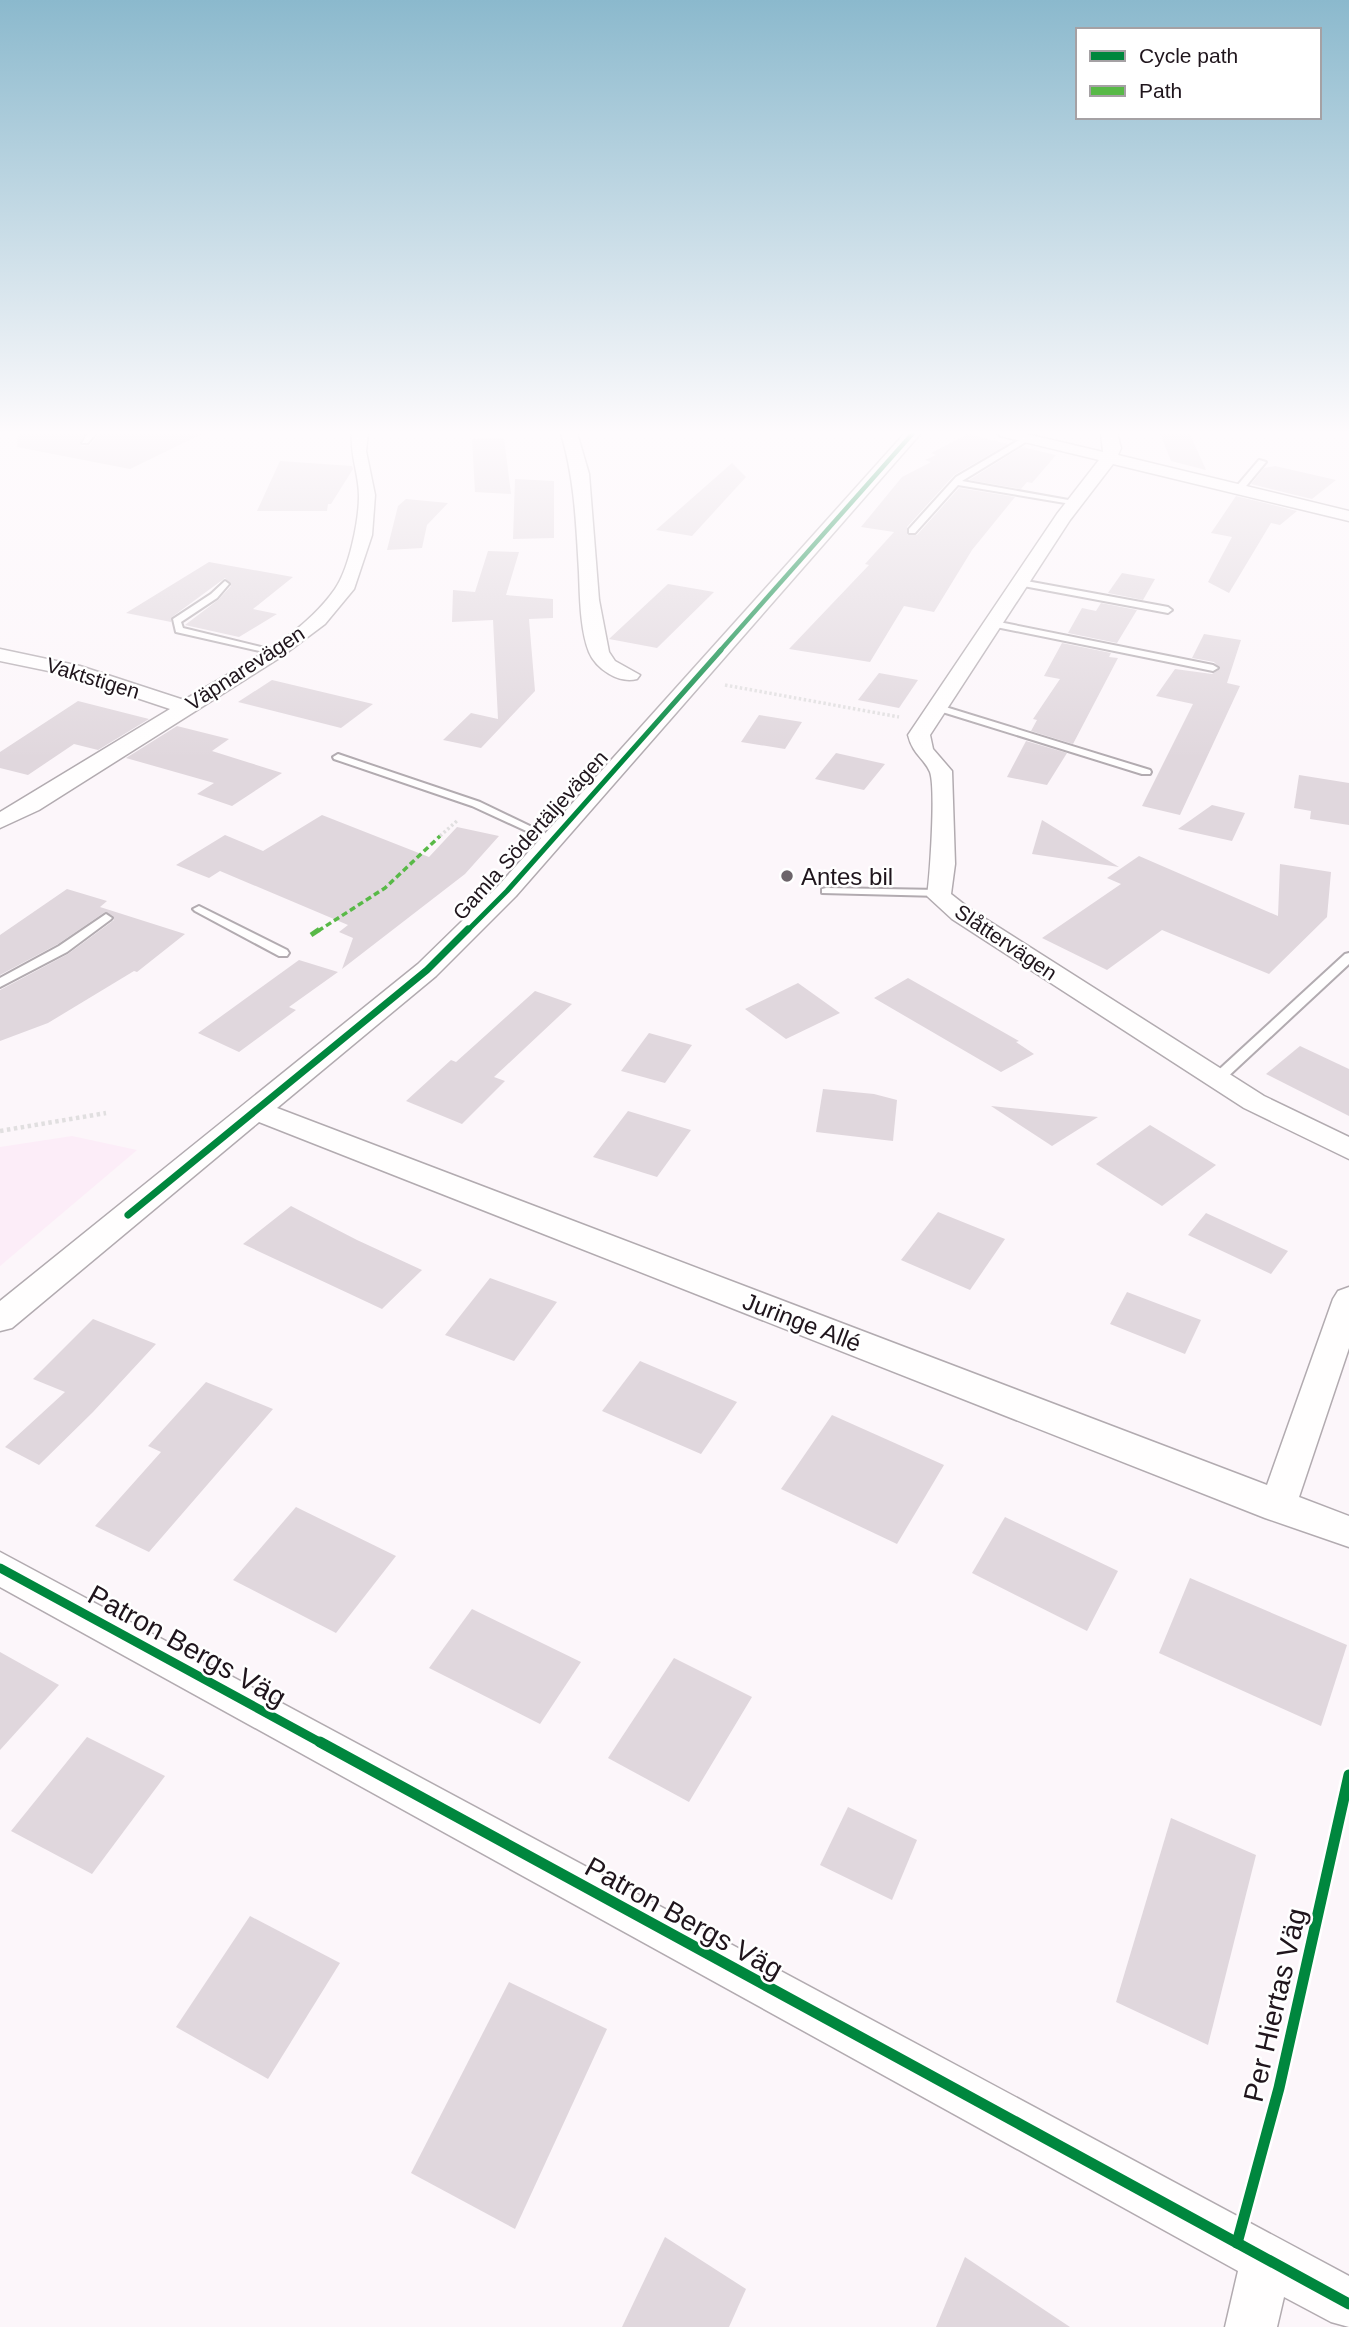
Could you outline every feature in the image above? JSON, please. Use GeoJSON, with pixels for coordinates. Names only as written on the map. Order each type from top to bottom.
{"type":"FeatureCollection","features":[{"type":"Feature","properties":{"kind":"street","name":"Väpnarevägen"},"geometry":{"type":"LineString","coordinates":[[0,821],[31,805],[274,653],[318,620],[345,589],[361,542]]}},
{"type":"Feature","properties":{"kind":"street"},"geometry":{"type":"LineString","coordinates":[[586,542],[590,600],[599,652],[608,665],[630,676]]}},
{"type":"Feature","properties":{"kind":"street","name":"Gamla Södertäljevägen"},"geometry":{"type":"LineString","coordinates":[[0,1318],[427,970],[508,891],[817,542]]}},
{"type":"Feature","properties":{"kind":"street","name":"Slåttervägen"},"geometry":{"type":"LineString","coordinates":[[1048,542],[919,736],[923,750],[941,771],[943,864],[939,896],[961,914],[1254,1102],[1349,1149]]}},
{"type":"Feature","properties":{"kind":"street","name":"Vaktstigen"},"geometry":{"type":"LineString","coordinates":[[0,655],[73,670],[185,707]]}},
{"type":"Feature","properties":{"kind":"street","name":"Juringe Allé"},"geometry":{"type":"LineString","coordinates":[[255,1110],[1278,1507],[1349,1532]]}},
{"type":"Feature","properties":{"kind":"street"},"geometry":{"type":"LineString","coordinates":[[1278,1507],[1349,1299]]}},
{"type":"Feature","properties":{"kind":"street","name":"Patron Bergs Väg"},"geometry":{"type":"LineString","coordinates":[[0,1568],[1349,2304]]}},
{"type":"Feature","properties":{"kind":"street"},"geometry":{"type":"LineString","coordinates":[[1251,2327],[1265,2259]]}},
{"type":"Feature","properties":{"kind":"lane"},"geometry":{"type":"LineString","coordinates":[[1021,583],[1168,610]]}},
{"type":"Feature","properties":{"kind":"lane"},"geometry":{"type":"LineString","coordinates":[[225,584],[214,596],[176,621],[179,630],[274,653]]}},
{"type":"Feature","properties":{"kind":"lane"},"geometry":{"type":"LineString","coordinates":[[994,624],[1213,668]]}},
{"type":"Feature","properties":{"kind":"lane"},"geometry":{"type":"LineString","coordinates":[[934,715],[1146,772]]}},
{"type":"Feature","properties":{"kind":"lane"},"geometry":{"type":"LineString","coordinates":[[338,757],[486,808],[552,839]]}},
{"type":"Feature","properties":{"kind":"lane"},"geometry":{"type":"LineString","coordinates":[[826,891],[940,892]]}},
{"type":"Feature","properties":{"kind":"lane"},"geometry":{"type":"LineString","coordinates":[[199,909],[283,953]]}},
{"type":"Feature","properties":{"kind":"lane"},"geometry":{"type":"LineString","coordinates":[[0,984],[63,949],[106,918]]}},
{"type":"Feature","properties":{"kind":"lane"},"geometry":{"type":"LineString","coordinates":[[1217,1079],[1349,957]]}},
{"type":"Feature","properties":{"kind":"path"},"geometry":{"type":"LineString","coordinates":[[694,679],[934,715]]}},
{"type":"Feature","properties":{"kind":"path"},"geometry":{"type":"LineString","coordinates":[[0,1131],[106,1113]]}},
{"type":"Feature","properties":{"kind":"shaded area"},"geometry":{"type":"Polygon","coordinates":[[[72,1136],[137,1150],[0,1266],[0,1147],[72,1136]]]}},
{"type":"Feature","properties":{"kind":"building"},"geometry":{"type":"Polygon","coordinates":[[[389,542],[423,542],[422,548],[387,550],[389,542]]]}},
{"type":"Feature","properties":{"kind":"building"},"geometry":{"type":"Polygon","coordinates":[[[885,542],[979,542],[934,612],[904,606],[870,662],[789,649],[869,565],[865,564],[885,542]]]}},
{"type":"Feature","properties":{"kind":"building"},"geometry":{"type":"Polygon","coordinates":[[[1230,542],[1260,542],[1229,593],[1208,582],[1230,542]]]}},
{"type":"Feature","properties":{"kind":"building"},"geometry":{"type":"Polygon","coordinates":[[[488,551],[519,552],[506,595],[553,599],[553,618],[529,619],[535,691],[481,748],[443,740],[471,713],[498,719],[493,620],[452,622],[453,590],[475,592],[488,551]]]}},
{"type":"Feature","properties":{"kind":"building"},"geometry":{"type":"Polygon","coordinates":[[[209,562],[293,577],[253,609],[277,614],[239,637],[185,625],[218,600],[231,586],[225,578],[172,617],[171,622],[126,613],[209,562]]]}},
{"type":"Feature","properties":{"kind":"building"},"geometry":{"type":"Polygon","coordinates":[[[1122,573],[1155,579],[1143,600],[1108,593],[1122,573]]]}},
{"type":"Feature","properties":{"kind":"building"},"geometry":{"type":"Polygon","coordinates":[[[668,584],[714,592],[657,648],[609,639],[668,584]]]}},
{"type":"Feature","properties":{"kind":"building"},"geometry":{"type":"Polygon","coordinates":[[[1101,603],[1137,610],[1117,643],[1068,633],[1082,608],[1096,611],[1101,603]]]}},
{"type":"Feature","properties":{"kind":"building"},"geometry":{"type":"Polygon","coordinates":[[[1204,634],[1241,640],[1227,683],[1240,686],[1180,815],[1142,806],[1193,704],[1156,696],[1175,669],[1212,674],[1220,669],[1214,662],[1192,658],[1204,634]]]}},
{"type":"Feature","properties":{"kind":"building"},"geometry":{"type":"Polygon","coordinates":[[[1062,643],[1111,653],[1109,657],[1118,658],[1073,744],[1031,731],[1037,720],[1033,719],[1060,679],[1044,676],[1062,643]]]}},
{"type":"Feature","properties":{"kind":"building"},"geometry":{"type":"Polygon","coordinates":[[[879,673],[918,680],[899,708],[858,700],[879,673]]]}},
{"type":"Feature","properties":{"kind":"building"},"geometry":{"type":"Polygon","coordinates":[[[272,680],[373,704],[341,728],[238,702],[272,680]]]}},
{"type":"Feature","properties":{"kind":"building"},"geometry":{"type":"Polygon","coordinates":[[[78,701],[149,719],[98,750],[74,744],[28,775],[0,768],[0,752],[78,701]]]}},
{"type":"Feature","properties":{"kind":"building"},"geometry":{"type":"Polygon","coordinates":[[[759,715],[802,722],[785,749],[741,742],[759,715]]]}},
{"type":"Feature","properties":{"kind":"building"},"geometry":{"type":"Polygon","coordinates":[[[177,726],[229,739],[212,751],[282,773],[232,806],[197,794],[214,783],[126,758],[177,726]]]}},
{"type":"Feature","properties":{"kind":"building"},"geometry":{"type":"Polygon","coordinates":[[[1026,741],[1067,753],[1047,785],[1007,777],[1026,741]]]}},
{"type":"Feature","properties":{"kind":"building"},"geometry":{"type":"Polygon","coordinates":[[[836,753],[885,764],[864,790],[815,779],[836,753]]]}},
{"type":"Feature","properties":{"kind":"building"},"geometry":{"type":"Polygon","coordinates":[[[1299,775],[1349,783],[1349,825],[1310,819],[1311,811],[1294,808],[1299,775]]]}},
{"type":"Feature","properties":{"kind":"building"},"geometry":{"type":"Polygon","coordinates":[[[1212,805],[1245,813],[1232,841],[1178,829],[1212,805]]]}},
{"type":"Feature","properties":{"kind":"building"},"geometry":{"type":"Polygon","coordinates":[[[322,815],[429,857],[457,827],[499,836],[465,874],[342,969],[353,938],[339,932],[348,925],[220,871],[209,878],[176,865],[225,835],[263,851],[322,815]]]}},
{"type":"Feature","properties":{"kind":"building"},"geometry":{"type":"Polygon","coordinates":[[[1042,820],[1119,867],[1032,854],[1042,820]]]}},
{"type":"Feature","properties":{"kind":"building"},"geometry":{"type":"Polygon","coordinates":[[[1139,856],[1278,916],[1280,864],[1331,872],[1327,917],[1269,974],[1162,930],[1107,970],[1042,938],[1121,884],[1107,878],[1139,856]]]}},
{"type":"Feature","properties":{"kind":"building"},"geometry":{"type":"Polygon","coordinates":[[[67,889],[107,901],[100,907],[185,934],[137,972],[134,971],[48,1023],[0,1041],[0,990],[68,954],[114,920],[113,916],[105,912],[58,944],[0,975],[0,935],[67,889]]]}},
{"type":"Feature","properties":{"kind":"building"},"geometry":{"type":"Polygon","coordinates":[[[299,960],[338,972],[289,1007],[296,1010],[239,1052],[198,1033],[299,960]]]}},
{"type":"Feature","properties":{"kind":"building"},"geometry":{"type":"Polygon","coordinates":[[[908,978],[1019,1041],[1016,1042],[1034,1054],[1001,1072],[874,998],[908,978]]]}},
{"type":"Feature","properties":{"kind":"building"},"geometry":{"type":"Polygon","coordinates":[[[798,983],[840,1013],[786,1039],[745,1009],[798,983]]]}},
{"type":"Feature","properties":{"kind":"building"},"geometry":{"type":"Polygon","coordinates":[[[535,991],[572,1004],[494,1077],[505,1081],[462,1124],[406,1101],[451,1060],[456,1062],[535,991]]]}},
{"type":"Feature","properties":{"kind":"building"},"geometry":{"type":"Polygon","coordinates":[[[649,1033],[692,1045],[665,1083],[621,1071],[649,1033]]]}},
{"type":"Feature","properties":{"kind":"building"},"geometry":{"type":"Polygon","coordinates":[[[1300,1046],[1349,1069],[1349,1116],[1266,1074],[1300,1046]]]}},
{"type":"Feature","properties":{"kind":"building"},"geometry":{"type":"Polygon","coordinates":[[[823,1089],[874,1094],[897,1100],[893,1141],[816,1132],[823,1089]]]}},
{"type":"Feature","properties":{"kind":"building"},"geometry":{"type":"Polygon","coordinates":[[[991,1106],[1098,1117],[1052,1146],[991,1106]]]}},
{"type":"Feature","properties":{"kind":"building"},"geometry":{"type":"Polygon","coordinates":[[[628,1111],[691,1130],[657,1177],[593,1157],[628,1111]]]}},
{"type":"Feature","properties":{"kind":"building"},"geometry":{"type":"Polygon","coordinates":[[[1150,1125],[1216,1165],[1162,1206],[1096,1164],[1150,1125]]]}},
{"type":"Feature","properties":{"kind":"building"},"geometry":{"type":"Polygon","coordinates":[[[291,1206],[422,1270],[382,1309],[243,1244],[291,1206]]]}},
{"type":"Feature","properties":{"kind":"building"},"geometry":{"type":"Polygon","coordinates":[[[938,1212],[1005,1239],[970,1290],[901,1260],[938,1212]]]}},
{"type":"Feature","properties":{"kind":"building"},"geometry":{"type":"Polygon","coordinates":[[[1206,1213],[1288,1251],[1271,1274],[1188,1235],[1206,1213]]]}},
{"type":"Feature","properties":{"kind":"building"},"geometry":{"type":"Polygon","coordinates":[[[490,1278],[557,1302],[514,1361],[445,1335],[490,1278]]]}},
{"type":"Feature","properties":{"kind":"building"},"geometry":{"type":"Polygon","coordinates":[[[1127,1292],[1201,1320],[1185,1354],[1110,1324],[1127,1292]]]}},
{"type":"Feature","properties":{"kind":"building"},"geometry":{"type":"Polygon","coordinates":[[[93,1319],[156,1344],[39,1465],[5,1447],[65,1392],[33,1379],[93,1319]]]}},
{"type":"Feature","properties":{"kind":"building"},"geometry":{"type":"Polygon","coordinates":[[[640,1361],[737,1402],[701,1454],[602,1411],[640,1361]]]}},
{"type":"Feature","properties":{"kind":"building"},"geometry":{"type":"Polygon","coordinates":[[[206,1382],[273,1409],[149,1552],[95,1526],[161,1452],[148,1446],[206,1382]]]}},
{"type":"Feature","properties":{"kind":"building"},"geometry":{"type":"Polygon","coordinates":[[[832,1415],[944,1465],[897,1544],[781,1489],[832,1415]]]}},
{"type":"Feature","properties":{"kind":"building"},"geometry":{"type":"Polygon","coordinates":[[[296,1507],[396,1556],[336,1633],[233,1580],[296,1507]]]}},
{"type":"Feature","properties":{"kind":"building"},"geometry":{"type":"Polygon","coordinates":[[[1005,1517],[1118,1571],[1087,1631],[972,1573],[1005,1517]]]}},
{"type":"Feature","properties":{"kind":"building"},"geometry":{"type":"Polygon","coordinates":[[[1190,1578],[1347,1645],[1321,1726],[1159,1653],[1190,1578]]]}},
{"type":"Feature","properties":{"kind":"building"},"geometry":{"type":"Polygon","coordinates":[[[472,1609],[581,1662],[540,1724],[429,1668],[472,1609]]]}},
{"type":"Feature","properties":{"kind":"building"},"geometry":{"type":"Polygon","coordinates":[[[0,1652],[59,1685],[0,1750],[0,1652]]]}},
{"type":"Feature","properties":{"kind":"building"},"geometry":{"type":"Polygon","coordinates":[[[674,1658],[752,1697],[689,1802],[608,1758],[674,1658]]]}},
{"type":"Feature","properties":{"kind":"building"},"geometry":{"type":"Polygon","coordinates":[[[87,1737],[165,1776],[92,1874],[11,1831],[87,1737]]]}},
{"type":"Feature","properties":{"kind":"building"},"geometry":{"type":"Polygon","coordinates":[[[848,1807],[917,1840],[892,1900],[820,1865],[848,1807]]]}},
{"type":"Feature","properties":{"kind":"building"},"geometry":{"type":"Polygon","coordinates":[[[1171,1818],[1256,1855],[1208,2045],[1116,2002],[1171,1818]]]}},
{"type":"Feature","properties":{"kind":"building"},"geometry":{"type":"Polygon","coordinates":[[[250,1916],[340,1963],[268,2079],[176,2027],[250,1916]]]}},
{"type":"Feature","properties":{"kind":"building"},"geometry":{"type":"Polygon","coordinates":[[[509,1982],[607,2029],[515,2229],[411,2173],[509,1982]]]}},
{"type":"Feature","properties":{"kind":"building"},"geometry":{"type":"Polygon","coordinates":[[[665,2237],[746,2289],[729,2327],[622,2327],[665,2237]]]}},
{"type":"Feature","properties":{"kind":"building"},"geometry":{"type":"Polygon","coordinates":[[[965,2257],[1070,2327],[936,2327],[965,2257]]]}},
{"type":"Feature","properties":{"kind":"marked path"},"geometry":{"type":"LineString","coordinates":[[311,935],[385,888],[440,836]]}},
{"type":"Feature","properties":{"kind":"cycle path"},"geometry":{"type":"LineString","coordinates":[[128,1215],[427,970],[507,891],[817,542]]}},
{"type":"Feature","properties":{"kind":"cycle path"},"geometry":{"type":"LineString","coordinates":[[0,1568],[1349,2304]]}},
{"type":"Feature","properties":{"kind":"cycle path","name":"Per Hiertas Väg"},"geometry":{"type":"LineString","coordinates":[[1237,2243],[1279,2088],[1349,1775]]}},
{"type":"Feature","properties":{"kind":"place","name":"Antes bil"},"geometry":{"type":"Point","coordinates":[787,876]}}]}
